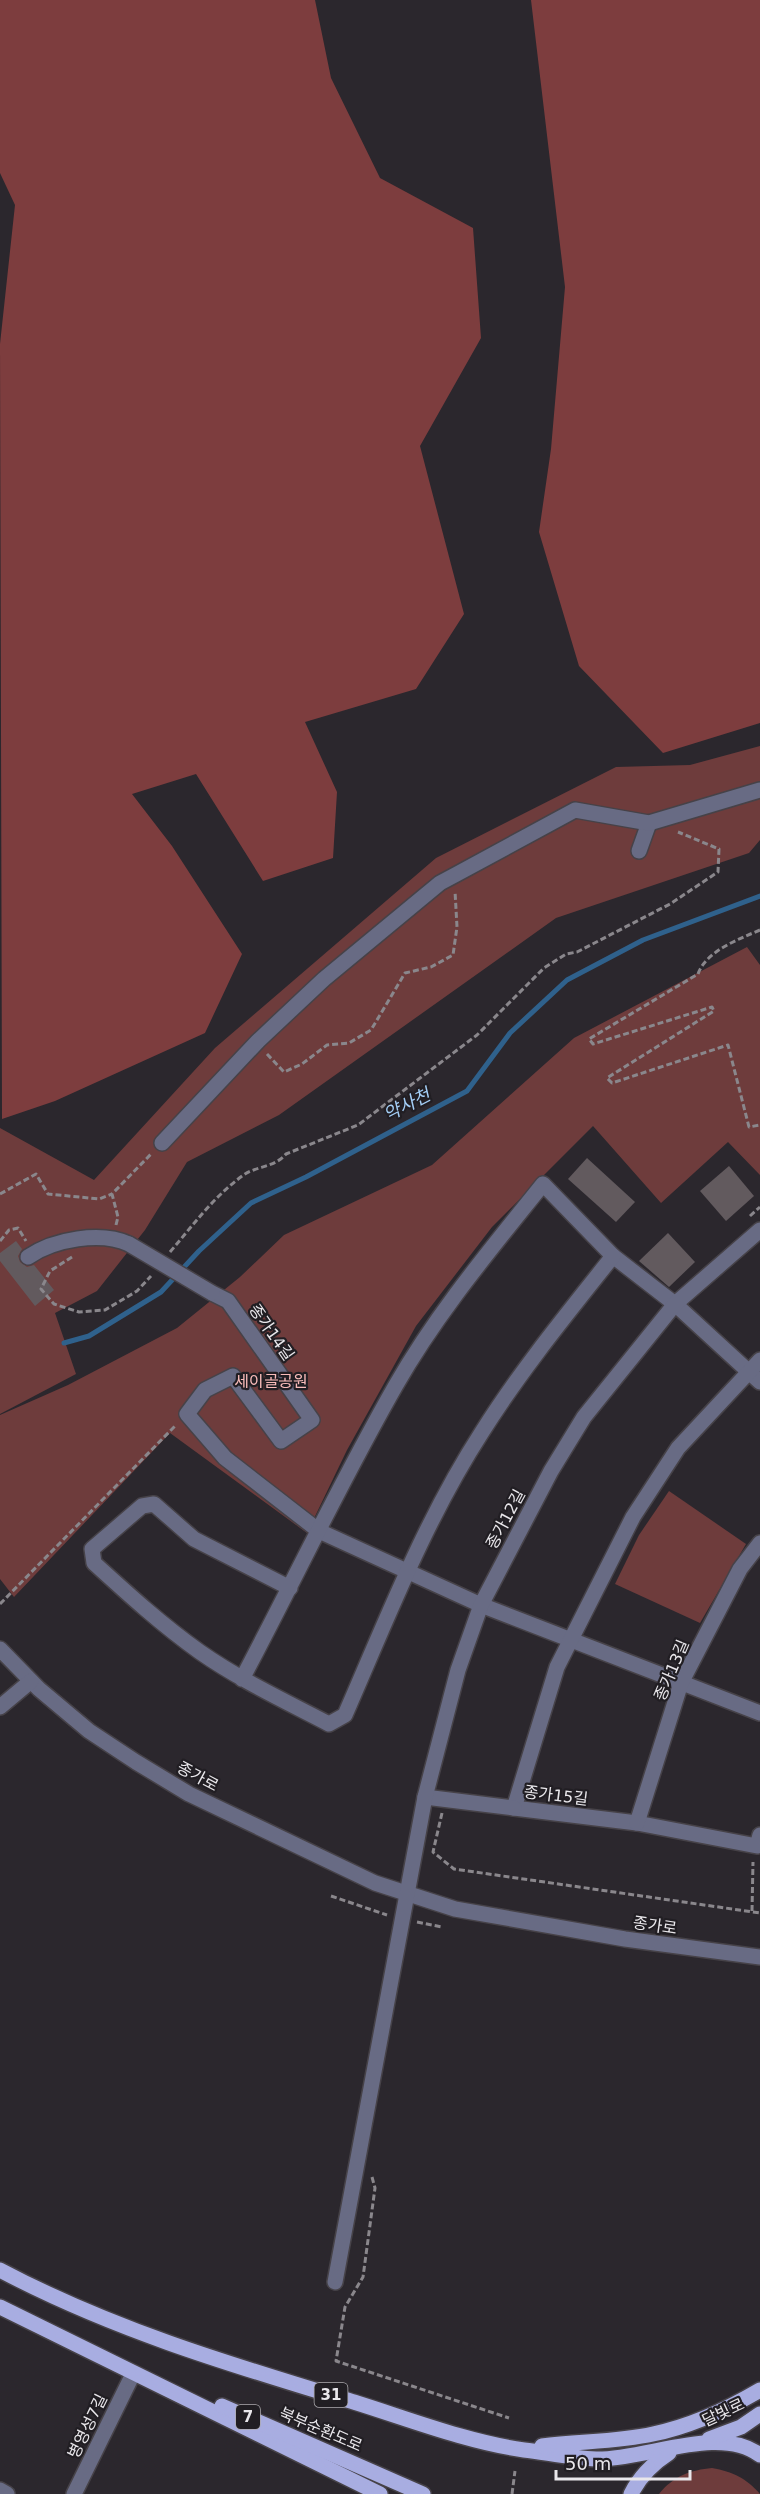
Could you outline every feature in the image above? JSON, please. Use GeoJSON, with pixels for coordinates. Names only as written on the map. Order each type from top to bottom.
{"type":"FeatureCollection","features":[{"type":"Feature","properties":{"kind":"main road","name":"31"},"geometry":{"type":"LineString","coordinates":[[0,2270],[85,2312],[154,2339],[452,2432],[520,2449],[596,2459],[633,2457],[701,2441],[729,2442],[760,2455]]}},
{"type":"Feature","properties":{"kind":"main road","name":"북부순환도로"},"geometry":{"type":"LineString","coordinates":[[0,2307],[380,2494]]}},
{"type":"Feature","properties":{"kind":"main road","name":"북부순환도로"},"geometry":{"type":"LineString","coordinates":[[72,2344],[423,2494]]}},
{"type":"Feature","properties":{"kind":"main road"},"geometry":{"type":"LineString","coordinates":[[520,2449],[653,2434],[694,2423],[731,2408],[760,2390]]}},
{"type":"Feature","properties":{"kind":"main road","name":"달빛로"},"geometry":{"type":"LineString","coordinates":[[701,2441],[741,2427],[760,2414]]}},
{"type":"Feature","properties":{"kind":"main road"},"geometry":{"type":"LineString","coordinates":[[632,2494],[637,2482],[654,2462],[676,2448]]}},
{"type":"Feature","properties":{"kind":"street"},"geometry":{"type":"LineString","coordinates":[[162,1143],[258,1041],[324,979],[440,883],[575,810],[649,823],[760,790]]}},
{"type":"Feature","properties":{"kind":"street"},"geometry":{"type":"LineString","coordinates":[[639,851],[649,823]]}},
{"type":"Feature","properties":{"kind":"street"},"geometry":{"type":"LineString","coordinates":[[242,1679],[396,1384],[459,1288],[543,1184],[613,1256],[756,1371]]}},
{"type":"Feature","properties":{"kind":"street","name":"종가12길"},"geometry":{"type":"LineString","coordinates":[[406,1893],[425,1797],[458,1670],[481,1605],[551,1472],[584,1417],[675,1304],[760,1230]]}},
{"type":"Feature","properties":{"kind":"street","name":"종가14길"},"geometry":{"type":"LineString","coordinates":[[28,1257],[80,1238],[113,1237],[129,1244],[228,1301],[312,1420],[281,1440],[233,1376],[205,1390],[187,1414]]}},
{"type":"Feature","properties":{"kind":"street"},"geometry":{"type":"LineString","coordinates":[[290,1588],[194,1539],[154,1504],[142,1506],[92,1549],[94,1563],[152,1615],[242,1679],[329,1724],[345,1715],[431,1521],[481,1433],[531,1359],[613,1256]]}},
{"type":"Feature","properties":{"kind":"street","name":"종가15길"},"geometry":{"type":"LineString","coordinates":[[756,1371],[678,1448],[652,1484],[568,1640],[557,1667],[514,1808],[758,1840]]}},
{"type":"Feature","properties":{"kind":"street"},"geometry":{"type":"LineString","coordinates":[[187,1414],[225,1458],[319,1531],[481,1605],[760,1713]]}},
{"type":"Feature","properties":{"kind":"street","name":"종가13길"},"geometry":{"type":"LineString","coordinates":[[637,1823],[681,1683],[740,1569],[760,1543]]}},
{"type":"Feature","properties":{"kind":"street","name":"종가로"},"geometry":{"type":"LineString","coordinates":[[0,1649],[31,1681],[89,1731],[189,1794],[375,1883],[467,1911],[625,1939],[760,1957]]}},
{"type":"Feature","properties":{"kind":"street"},"geometry":{"type":"LineString","coordinates":[[0,1707],[31,1681]]}},
{"type":"Feature","properties":{"kind":"street"},"geometry":{"type":"LineString","coordinates":[[425,1797],[514,1808]]}},
{"type":"Feature","properties":{"kind":"street"},"geometry":{"type":"LineString","coordinates":[[335,2282],[406,1893]]}},
{"type":"Feature","properties":{"kind":"street","name":"병영성7길"},"geometry":{"type":"LineString","coordinates":[[74,2494],[133,2374]]}},
{"type":"Feature","properties":{"kind":"street"},"geometry":{"type":"LineString","coordinates":[[0,2490],[7,2494]]}},
{"type":"Feature","properties":{"kind":"path"},"geometry":{"type":"LineString","coordinates":[[163,1261],[216,1197],[248,1172],[259,1170],[281,1160],[286,1154],[358,1125],[477,1035],[544,968],[566,954],[577,952],[670,903],[717,872],[719,849],[691,836],[649,823]]}},
{"type":"Feature","properties":{"kind":"path"},"geometry":{"type":"LineString","coordinates":[[258,1041],[284,1072],[302,1064],[327,1045],[349,1043],[371,1030],[405,973],[431,967],[453,955],[457,927],[454,875]]}},
{"type":"Feature","properties":{"kind":"path"},"geometry":{"type":"LineString","coordinates":[[760,930],[714,953],[700,967],[698,974],[589,1038],[593,1044],[712,1007],[714,1011],[607,1078],[612,1083],[728,1045],[749,1126],[760,1125]]}},
{"type":"Feature","properties":{"kind":"path"},"geometry":{"type":"LineString","coordinates":[[0,1194],[36,1174],[48,1194],[99,1199],[112,1194],[162,1143]]}},
{"type":"Feature","properties":{"kind":"path"},"geometry":{"type":"LineString","coordinates":[[112,1194],[118,1217],[113,1237]]}},
{"type":"Feature","properties":{"kind":"path"},"geometry":{"type":"LineString","coordinates":[[0,1241],[9,1230],[18,1228]]}},
{"type":"Feature","properties":{"kind":"path"},"geometry":{"type":"LineString","coordinates":[[79,1252],[50,1271],[41,1288],[54,1304],[79,1312],[105,1310],[137,1291],[155,1270]]}},
{"type":"Feature","properties":{"kind":"path"},"geometry":{"type":"LineString","coordinates":[[0,1604],[187,1414]]}},
{"type":"Feature","properties":{"kind":"path"},"geometry":{"type":"LineString","coordinates":[[445,1800],[433,1852],[454,1869],[760,1913]]}},
{"type":"Feature","properties":{"kind":"path"},"geometry":{"type":"LineString","coordinates":[[752,1911],[752,1868],[758,1840]]}},
{"type":"Feature","properties":{"kind":"path"},"geometry":{"type":"LineString","coordinates":[[331,1896],[402,1920],[442,1926]]}},
{"type":"Feature","properties":{"kind":"path"},"geometry":{"type":"LineString","coordinates":[[372,2177],[375,2188],[363,2277],[345,2307],[336,2361],[509,2418]]}},
{"type":"Feature","properties":{"kind":"path"},"geometry":{"type":"LineString","coordinates":[[512,2494],[514,2471]]}},
{"type":"Feature","properties":{"kind":"green space"},"geometry":{"type":"Polygon","coordinates":[[[760,746],[760,840],[749,853],[556,918],[279,1115],[187,1162],[145,1230],[97,1291],[55,1313],[76,1374],[0,1414],[0,1128],[94,1180],[215,1048],[436,858],[616,767],[690,765],[760,746]]]}},
{"type":"Feature","properties":{"kind":"green space","name":"세이골공원"},"geometry":{"type":"Polygon","coordinates":[[[747,947],[760,965],[760,1175],[728,1142],[661,1203],[593,1126],[492,1227],[416,1326],[347,1450],[307,1533],[170,1433],[14,1597],[0,1579],[0,1415],[68,1385],[177,1328],[240,1277],[284,1235],[432,1165],[574,1038],[747,947]]]}},
{"type":"Feature","properties":{"kind":"green space"},"geometry":{"type":"Polygon","coordinates":[[[669,1491],[746,1544],[700,1623],[615,1584],[639,1535],[669,1491]]]}},
{"type":"Feature","properties":{"kind":"green space"},"geometry":{"type":"Polygon","coordinates":[[[712,2468],[739,2476],[760,2494],[659,2494],[683,2475],[712,2468]]]}},
{"type":"Feature","properties":{"kind":"shaded area"},"geometry":{"type":"Polygon","coordinates":[[[0,0],[315,0],[331,78],[380,178],[473,228],[481,338],[420,446],[464,614],[416,689],[305,722],[337,792],[333,858],[263,881],[196,774],[132,794],[172,846],[242,954],[205,1033],[55,1101],[2,1119],[0,344],[15,205],[0,173],[0,0]]]}},
{"type":"Feature","properties":{"kind":"shaded area"},"geometry":{"type":"Polygon","coordinates":[[[531,0],[760,0],[760,723],[663,753],[579,666],[539,532],[551,449],[565,287],[531,0]]]}},
{"type":"Feature","properties":{"kind":"building"},"geometry":{"type":"Polygon","coordinates":[[[587,1158],[635,1202],[616,1222],[568,1179],[587,1158]]]}},
{"type":"Feature","properties":{"kind":"building"},"geometry":{"type":"Polygon","coordinates":[[[729,1166],[754,1196],[726,1221],[700,1191],[729,1166]]]}},
{"type":"Feature","properties":{"kind":"building"},"geometry":{"type":"Polygon","coordinates":[[[668,1233],[695,1262],[669,1287],[639,1261],[668,1233]]]}},
{"type":"Feature","properties":{"kind":"building"},"geometry":{"type":"Polygon","coordinates":[[[16,1241],[22,1249],[18,1256],[20,1262],[27,1267],[34,1265],[54,1290],[35,1306],[0,1261],[0,1253],[16,1241]]]}},
{"type":"Feature","properties":{"kind":"waterway","name":"약사천"},"geometry":{"type":"LineString","coordinates":[[64,1343],[89,1336],[161,1292],[199,1251],[251,1203],[306,1177],[467,1091],[510,1033],[567,980],[643,940],[760,896]]}}]}
